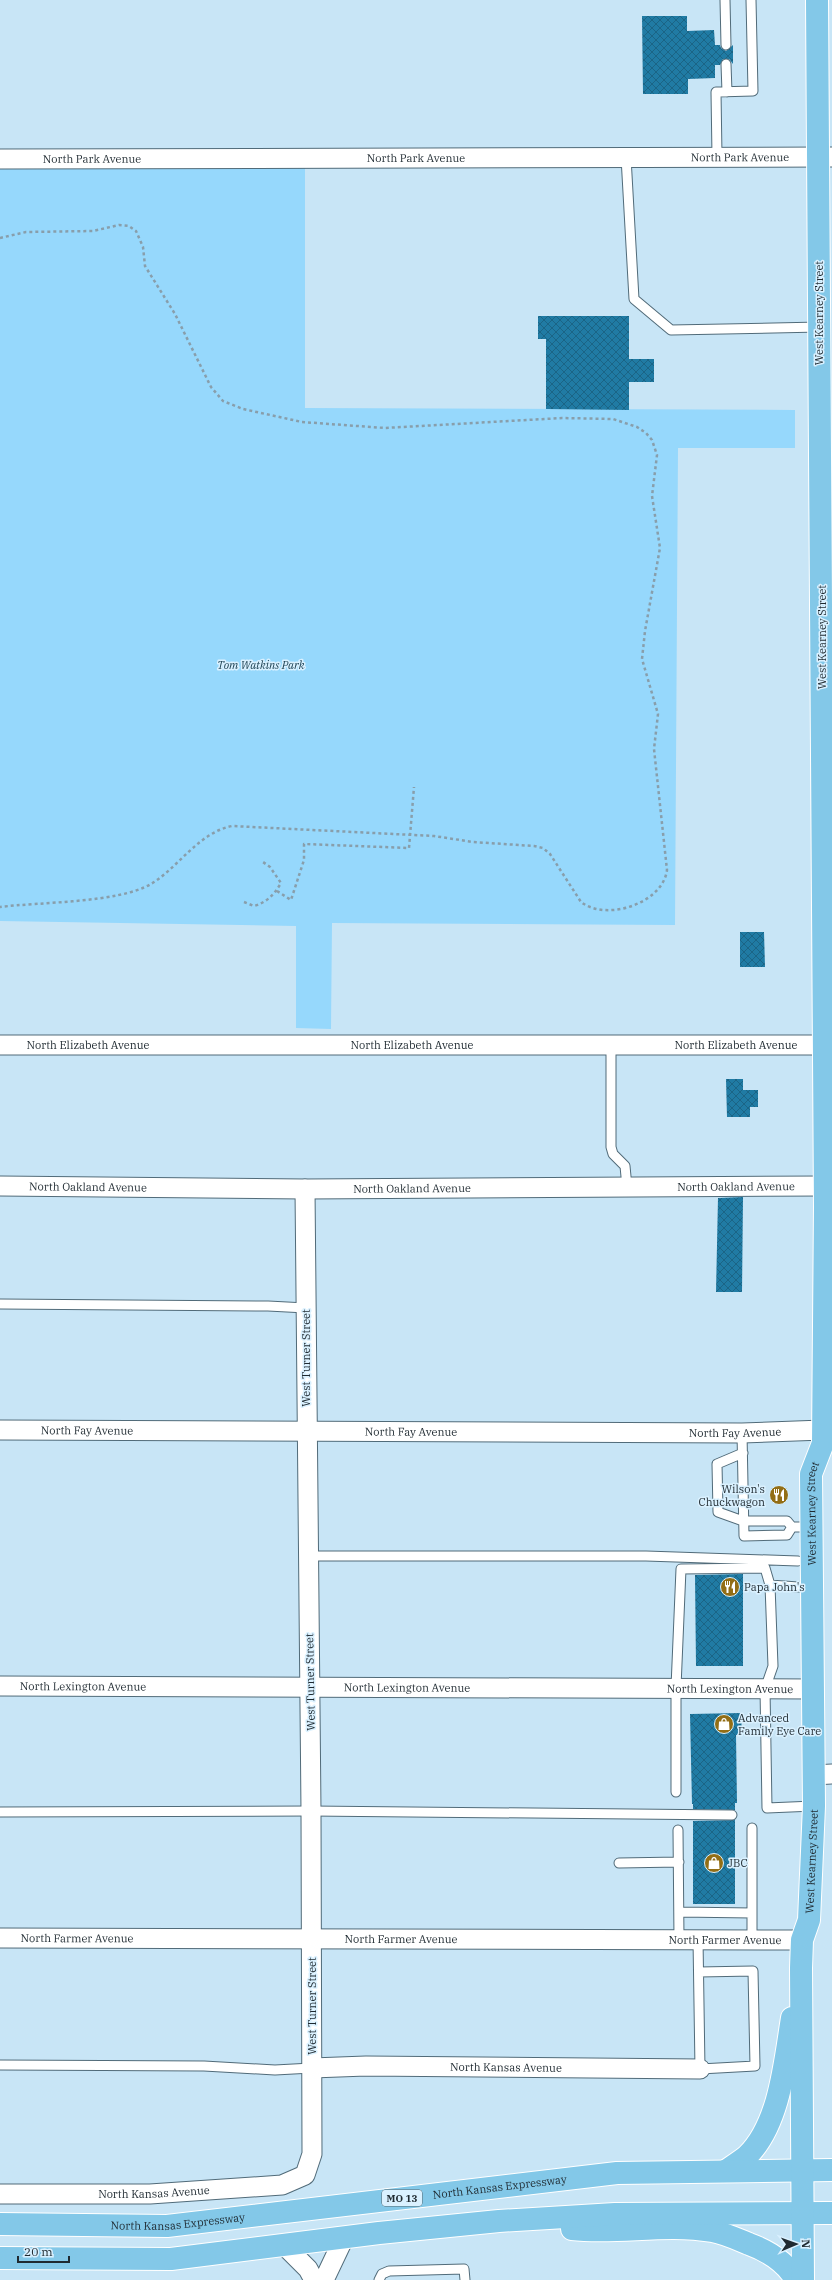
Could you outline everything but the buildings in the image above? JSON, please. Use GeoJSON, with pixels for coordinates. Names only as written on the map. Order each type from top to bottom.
{"type":"FeatureCollection","features":[{"type":"Feature","properties":{"kind":"main road","name":"West Kearney Street"},"geometry":{"type":"LineString","coordinates":[[803,2280],[802,1940],[809,1920],[814,1806],[823,1774],[813,1689],[812,1588],[802,1527],[810,1474],[823,1436],[828,1207],[825,1186],[828,1157],[828,1103],[824,1045],[828,858],[824,334],[825,157],[817,0]]}},
{"type":"Feature","properties":{"kind":"main road","name":"West Kearney Street"},"geometry":{"type":"LineString","coordinates":[[823,1436],[832,1464]]}},
{"type":"Feature","properties":{"kind":"main road"},"geometry":{"type":"LineString","coordinates":[[727,2170],[747,2156],[762,2136],[778,2096],[801,1968]]}},
{"type":"Feature","properties":{"kind":"main road","name":"North Kansas Expressway"},"geometry":{"type":"LineString","coordinates":[[0,2224],[167,2226],[618,2173],[727,2170],[832,2170]]}},
{"type":"Feature","properties":{"kind":"main road"},"geometry":{"type":"LineString","coordinates":[[0,2258],[171,2259],[499,2221],[615,2214],[832,2213]]}},
{"type":"Feature","properties":{"kind":"main road"},"geometry":{"type":"LineString","coordinates":[[499,2221],[582,2230],[680,2228],[713,2231],[766,2251],[790,2269],[796,2280]]}},
{"type":"Feature","properties":{"kind":"street","name":"North Park Avenue"},"geometry":{"type":"LineString","coordinates":[[0,158],[825,157]]}},
{"type":"Feature","properties":{"kind":"street","name":"North Elizabeth Avenue"},"geometry":{"type":"LineString","coordinates":[[0,1045],[824,1045]]}},
{"type":"Feature","properties":{"kind":"street","name":"North Oakland Avenue"},"geometry":{"type":"LineString","coordinates":[[0,1186],[305,1188],[825,1186]]}},
{"type":"Feature","properties":{"kind":"street","name":"West Turner Street"},"geometry":{"type":"LineString","coordinates":[[305,1188],[306,1433],[312,1938],[312,2154],[305,2175]]}},
{"type":"Feature","properties":{"kind":"street","name":"North Fay Avenue"},"geometry":{"type":"LineString","coordinates":[[0,1430],[306,1433],[742,1433],[823,1436]]}},
{"type":"Feature","properties":{"kind":"street","name":"North Lexington Avenue"},"geometry":{"type":"LineString","coordinates":[[0,1686],[676,1687],[813,1689]]}},
{"type":"Feature","properties":{"kind":"street","name":"North Farmer Avenue"},"geometry":{"type":"LineString","coordinates":[[0,1938],[802,1940]]}},
{"type":"Feature","properties":{"kind":"street","name":"North Kansas Avenue"},"geometry":{"type":"LineString","coordinates":[[312,2068],[366,2066],[700,2069]]}},
{"type":"Feature","properties":{"kind":"street","name":"North Kansas Avenue"},"geometry":{"type":"LineString","coordinates":[[0,2194],[150,2194],[282,2185],[305,2175]]}},
{"type":"Feature","properties":{"kind":"street"},"geometry":{"type":"LineString","coordinates":[[324,2280],[344,2238]]}},
{"type":"Feature","properties":{"kind":"street"},"geometry":{"type":"LineString","coordinates":[[284,2245],[304,2265],[314,2280]]}},
{"type":"Feature","properties":{"kind":"lane"},"geometry":{"type":"LineString","coordinates":[[725,0],[726,45]]}},
{"type":"Feature","properties":{"kind":"lane"},"geometry":{"type":"LineString","coordinates":[[717,156],[716,92],[753,91],[751,0]]}},
{"type":"Feature","properties":{"kind":"lane"},"geometry":{"type":"LineString","coordinates":[[726,64],[727,92]]}},
{"type":"Feature","properties":{"kind":"lane"},"geometry":{"type":"LineString","coordinates":[[626,157],[634,299],[671,330],[824,334]]}},
{"type":"Feature","properties":{"kind":"lane"},"geometry":{"type":"LineString","coordinates":[[611,1045],[611,1147],[613,1154],[625,1166],[627,1187]]}},
{"type":"Feature","properties":{"kind":"lane"},"geometry":{"type":"LineString","coordinates":[[0,1304],[268,1306],[306,1308]]}},
{"type":"Feature","properties":{"kind":"lane"},"geometry":{"type":"LineString","coordinates":[[742,1433],[744,1536],[787,1535],[802,1527]]}},
{"type":"Feature","properties":{"kind":"lane"},"geometry":{"type":"LineString","coordinates":[[743,1453],[717,1464],[718,1512],[743,1521],[788,1521],[802,1527]]}},
{"type":"Feature","properties":{"kind":"lane"},"geometry":{"type":"LineString","coordinates":[[308,1556],[639,1556],[798,1561]]}},
{"type":"Feature","properties":{"kind":"lane"},"geometry":{"type":"LineString","coordinates":[[676,1792],[676,1687],[680,1569],[765,1568],[770,1585],[773,1666],[765,1689],[767,1808],[814,1806]]}},
{"type":"Feature","properties":{"kind":"lane"},"geometry":{"type":"LineString","coordinates":[[770,1585],[812,1588]]}},
{"type":"Feature","properties":{"kind":"lane"},"geometry":{"type":"LineString","coordinates":[[0,1812],[311,1811],[732,1815]]}},
{"type":"Feature","properties":{"kind":"lane"},"geometry":{"type":"LineString","coordinates":[[752,1828],[752,1939]]}},
{"type":"Feature","properties":{"kind":"lane"},"geometry":{"type":"LineString","coordinates":[[678,1830],[680,1912],[699,1972],[700,2069],[755,2066],[753,1971],[699,1972]]}},
{"type":"Feature","properties":{"kind":"lane"},"geometry":{"type":"LineString","coordinates":[[619,1863],[679,1862]]}},
{"type":"Feature","properties":{"kind":"lane"},"geometry":{"type":"LineString","coordinates":[[680,1912],[752,1913]]}},
{"type":"Feature","properties":{"kind":"lane"},"geometry":{"type":"LineString","coordinates":[[0,2065],[204,2066],[275,2070],[312,2068]]}},
{"type":"Feature","properties":{"kind":"lane"},"geometry":{"type":"LineString","coordinates":[[379,2280],[382,2274],[389,2272],[464,2269],[465,2280]]}},
{"type":"Feature","properties":{"kind":"lane"},"geometry":{"type":"LineString","coordinates":[[420,2270],[421,2280]]}},
{"type":"Feature","properties":{"kind":"path"},"geometry":{"type":"LineString","coordinates":[[0,238],[26,232],[93,232],[119,225],[129,226],[136,231],[143,247],[145,266],[175,314],[211,387],[222,401],[243,409],[302,422],[385,428],[562,418],[613,420],[637,427],[652,440],[657,454],[652,503],[660,548],[645,631],[642,659],[658,714],[654,749],[667,862],[666,878],[662,884],[646,899],[633,905],[618,909],[592,908],[581,902],[555,860],[543,848],[410,835],[232,826],[225,827],[202,841],[158,878],[140,888],[120,895],[0,907]]}},
{"type":"Feature","properties":{"kind":"path"},"geometry":{"type":"LineString","coordinates":[[277,891],[291,900],[304,860],[304,844],[409,848],[414,786]]}},
{"type":"Feature","properties":{"kind":"path"},"geometry":{"type":"LineString","coordinates":[[244,902],[254,906],[263,903],[277,891],[281,883],[270,867],[263,862]]}},
{"type":"Feature","properties":{"kind":"green space","name":"Tom Watkins Park"},"geometry":{"type":"Polygon","coordinates":[[[305,163],[305,408],[795,410],[795,448],[678,448],[675,925],[332,923],[331,1029],[296,1028],[296,926],[0,921],[0,164],[305,163]]]}},
{"type":"Feature","properties":{"kind":"place","name":"Wilson's Chuckwagon"},"geometry":{"type":"Point","coordinates":[779,1495]}},
{"type":"Feature","properties":{"kind":"place","name":"Papa John's"},"geometry":{"type":"Point","coordinates":[730,1587]}},
{"type":"Feature","properties":{"kind":"place","name":"Advanced Family Eye Care"},"geometry":{"type":"Point","coordinates":[724,1724]}},
{"type":"Feature","properties":{"kind":"place","name":"JBC"},"geometry":{"type":"Point","coordinates":[714,1863]}}]}
